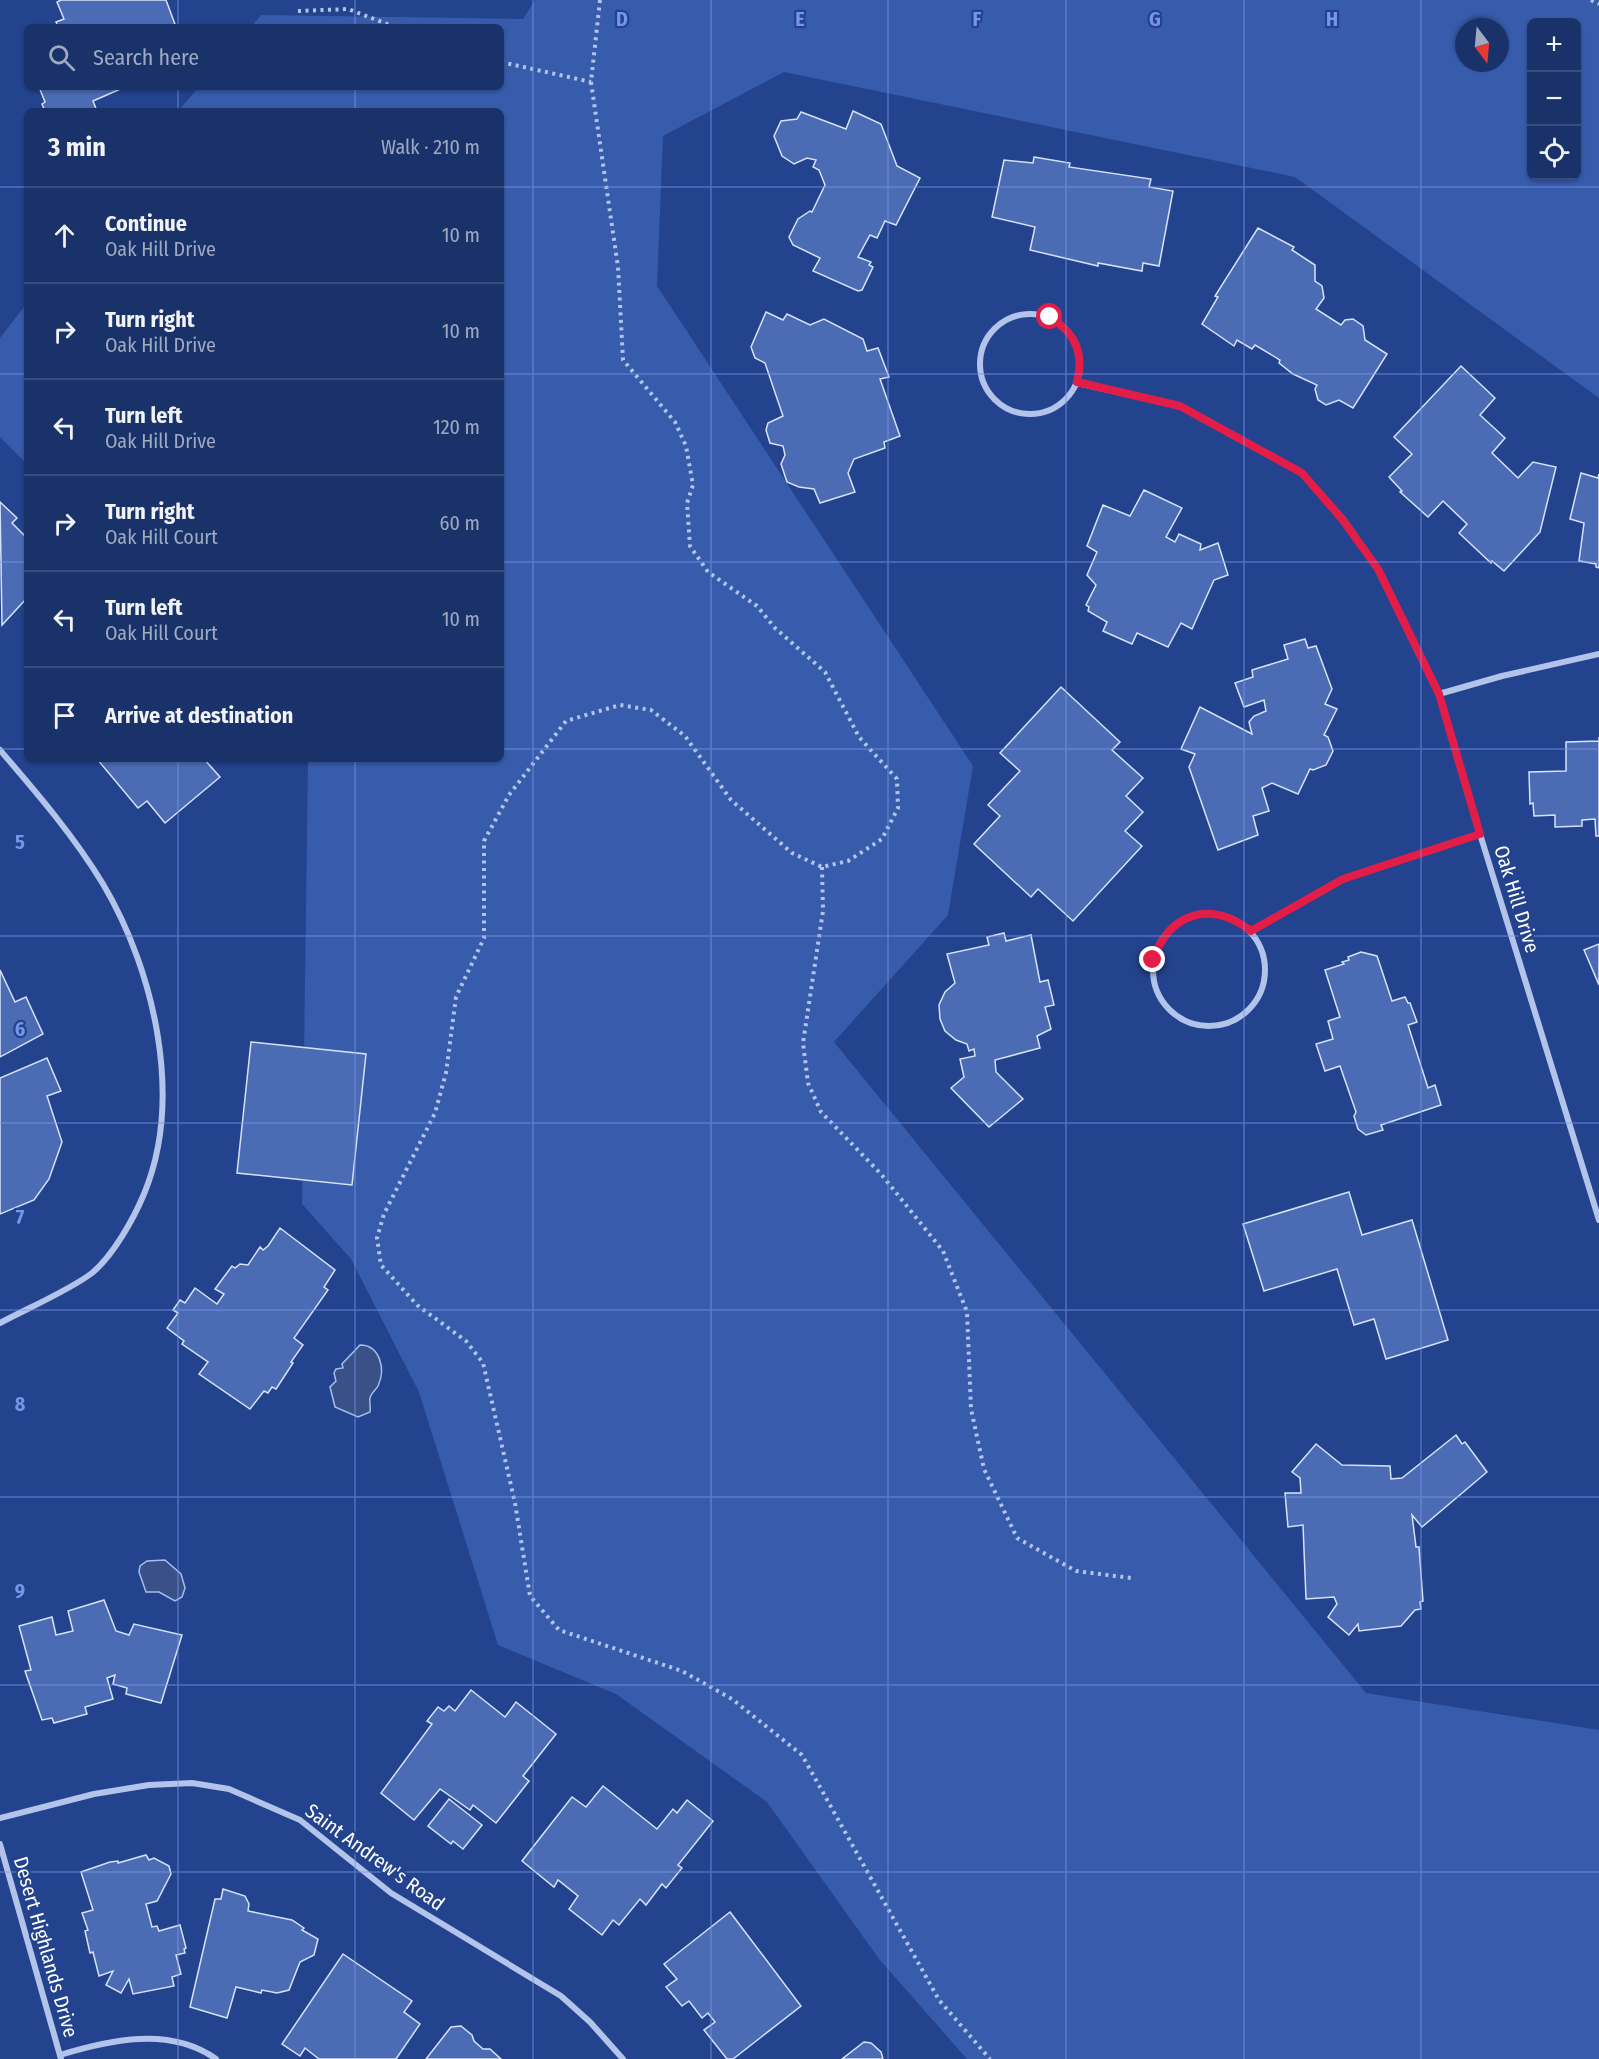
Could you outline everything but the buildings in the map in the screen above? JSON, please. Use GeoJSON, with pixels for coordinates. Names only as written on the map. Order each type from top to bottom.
{"type":"FeatureCollection","features":[{"type":"Feature","properties":{"kind":"street"},"geometry":{"type":"LineString","coordinates":[[1035,313],[1050,317],[1074,338],[1080,352],[1077,382],[1069,396],[1056,407],[1042,413],[1025,414],[1010,410],[996,402],[986,390],[980,374],[979,358],[984,343],[993,329],[1005,320],[1020,314],[1035,313]]}},
{"type":"Feature","properties":{"kind":"street","name":"Oak Hill Drive"},"geometry":{"type":"LineString","coordinates":[[1077,382],[1180,406],[1302,473],[1342,519],[1378,569],[1439,694],[1599,1220]]}},
{"type":"Feature","properties":{"kind":"street"},"geometry":{"type":"LineString","coordinates":[[1439,694],[1502,675],[1599,654]]}},
{"type":"Feature","properties":{"kind":"street"},"geometry":{"type":"LineString","coordinates":[[0,750],[40,797],[103,884],[142,968],[160,1052],[164,1109],[154,1171],[132,1224],[93,1272],[0,1323]]}},
{"type":"Feature","properties":{"kind":"street"},"geometry":{"type":"LineString","coordinates":[[1251,931],[1343,879],[1480,834]]}},
{"type":"Feature","properties":{"kind":"street"},"geometry":{"type":"LineString","coordinates":[[1201,914],[1220,914],[1251,931],[1266,962],[1265,980],[1259,996],[1248,1010],[1234,1021],[1217,1026],[1200,1026],[1183,1020],[1169,1010],[1158,995],[1153,978],[1153,960],[1159,943],[1170,929],[1184,919],[1201,914]]}},
{"type":"Feature","properties":{"kind":"street","name":"Saint Andrew's Road"},"geometry":{"type":"LineString","coordinates":[[0,1818],[94,1794],[149,1785],[192,1783],[229,1789],[300,1820],[391,1893],[561,1996],[590,2022],[623,2059]]}},
{"type":"Feature","properties":{"kind":"street","name":"Desert Highlands Drive"},"geometry":{"type":"LineString","coordinates":[[0,1844],[61,2057]]}},
{"type":"Feature","properties":{"kind":"street"},"geometry":{"type":"LineString","coordinates":[[61,2057],[91,2046],[146,2038],[174,2042],[207,2052],[216,2059]]}},
{"type":"Feature","properties":{"kind":"path"},"geometry":{"type":"LineString","coordinates":[[600,0],[591,82],[618,267],[623,360],[675,422],[686,446],[693,485],[687,503],[690,546],[708,572],[758,606],[774,628],[825,672],[859,736],[897,779],[898,808],[882,839],[848,861],[822,867],[792,853],[731,800],[684,736],[651,710],[620,705],[566,721],[509,795],[484,841],[484,938],[456,996],[446,1073],[435,1113],[384,1214],[377,1238],[381,1265],[417,1305],[466,1341],[483,1363],[515,1503],[530,1596],[559,1630],[682,1671],[732,1699],[802,1755],[939,2000],[990,2059]]}},
{"type":"Feature","properties":{"kind":"path"},"geometry":{"type":"LineString","coordinates":[[1591,0],[1599,4]]}},
{"type":"Feature","properties":{"kind":"path"},"geometry":{"type":"LineString","coordinates":[[298,10],[348,9],[387,24]]}},
{"type":"Feature","properties":{"kind":"path"},"geometry":{"type":"LineString","coordinates":[[504,63],[591,82]]}},
{"type":"Feature","properties":{"kind":"path"},"geometry":{"type":"LineString","coordinates":[[822,867],[823,912],[803,1043],[808,1083],[820,1112],[881,1174],[943,1251],[967,1312],[971,1408],[984,1469],[1017,1538],[1076,1571],[1131,1578]]}},
{"type":"Feature","properties":{"kind":"shaded area"},"geometry":{"type":"Polygon","coordinates":[[[535,0],[1599,0],[1599,398],[1295,177],[784,72],[663,136],[657,286],[973,766],[948,915],[834,1042],[1366,1693],[1599,1730],[1599,2059],[967,2059],[879,1959],[767,1802],[616,1694],[498,1645],[419,1392],[351,1259],[302,1204],[308,762],[504,762],[504,108],[181,108],[196,90],[504,90],[504,24],[254,24],[261,15],[523,19],[535,0]]]}},
{"type":"Feature","properties":{"kind":"shaded area"},"geometry":{"type":"Polygon","coordinates":[[[24,307],[24,461],[0,437],[0,338],[24,307]]]}},
{"type":"Feature","properties":{"kind":"shaded area"},"geometry":{"type":"Polygon","coordinates":[[[360,1345],[367,1346],[377,1353],[381,1372],[378,1386],[370,1398],[370,1412],[358,1417],[335,1407],[330,1387],[336,1381],[334,1373],[336,1369],[343,1368],[342,1364],[360,1345]]]}},
{"type":"Feature","properties":{"kind":"shaded area"},"geometry":{"type":"Polygon","coordinates":[[[165,1560],[181,1574],[185,1588],[182,1597],[175,1601],[159,1592],[146,1592],[139,1572],[140,1566],[147,1561],[165,1560]]]}},
{"type":"Feature","properties":{"kind":"route"},"geometry":{"type":"LineString","coordinates":[[1050,317],[1074,338],[1080,352],[1077,382],[1180,406],[1302,473],[1342,519],[1378,569],[1439,694],[1480,834],[1343,879],[1251,931],[1220,914],[1201,914],[1184,919],[1170,929],[1159,943],[1153,960]]}}]}
